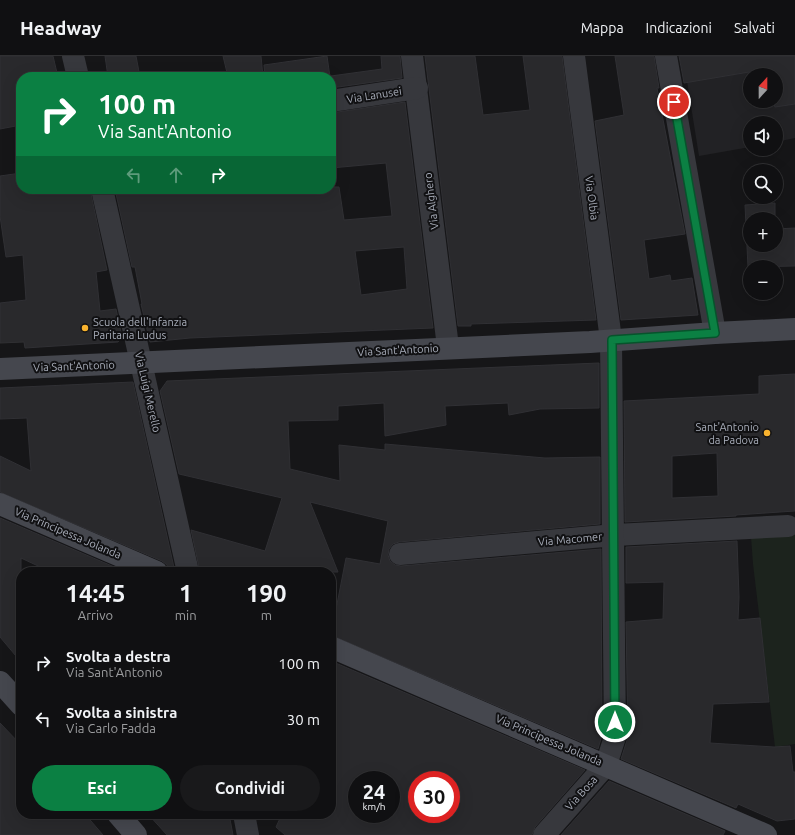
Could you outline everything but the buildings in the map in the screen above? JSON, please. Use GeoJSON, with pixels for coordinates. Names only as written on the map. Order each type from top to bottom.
{"type":"FeatureCollection","features":[{"type":"Feature","properties":{"kind":"street"},"geometry":{"type":"LineString","coordinates":[[73,56],[77,72]]}},
{"type":"Feature","properties":{"kind":"street","name":"Via Alghero"},"geometry":{"type":"LineString","coordinates":[[412,56],[448,347]]}},
{"type":"Feature","properties":{"kind":"street","name":"Via Olbia"},"geometry":{"type":"LineString","coordinates":[[574,56],[612,340]]}},
{"type":"Feature","properties":{"kind":"street"},"geometry":{"type":"LineString","coordinates":[[666,56],[715,333]]}},
{"type":"Feature","properties":{"kind":"street","name":"Via Lanusei"},"geometry":{"type":"LineString","coordinates":[[336,100],[417,88]]}},
{"type":"Feature","properties":{"kind":"street","name":"Via Luigi Merello"},"geometry":{"type":"LineString","coordinates":[[103,194],[187,567]]}},
{"type":"Feature","properties":{"kind":"street","name":"Via Sant'Antonio"},"geometry":{"type":"LineString","coordinates":[[0,369],[612,340],[795,329]]}},
{"type":"Feature","properties":{"kind":"street","name":"Via Bosa"},"geometry":{"type":"LineString","coordinates":[[544,835],[606,765],[615,737],[615,535],[612,340]]}},
{"type":"Feature","properties":{"kind":"street","name":"Via Principessa Jolanda"},"geometry":{"type":"LineString","coordinates":[[0,504],[145,567]]}},
{"type":"Feature","properties":{"kind":"street","name":"Via Macomer"},"geometry":{"type":"LineString","coordinates":[[400,554],[615,535],[788,526]]}},
{"type":"Feature","properties":{"kind":"street","name":"Via Principessa Jolanda"},"geometry":{"type":"LineString","coordinates":[[336,649],[766,835]]}},
{"type":"Feature","properties":{"kind":"street"},"geometry":{"type":"LineString","coordinates":[[0,682],[16,700]]}},
{"type":"Feature","properties":{"kind":"street"},"geometry":{"type":"LineString","coordinates":[[122,819],[136,835]]}},
{"type":"Feature","properties":{"kind":"street"},"geometry":{"type":"LineString","coordinates":[[245,819],[248,835]]}},
{"type":"Feature","properties":{"kind":"shaded area"},"geometry":{"type":"Polygon","coordinates":[[[683,56],[795,56],[795,138],[783,141],[783,116],[743,116],[743,148],[699,156],[683,56]]]}},
{"type":"Feature","properties":{"kind":"shaded area"},"geometry":{"type":"Polygon","coordinates":[[[795,531],[795,744],[775,747],[751,537],[795,531]]]}},
{"type":"Feature","properties":{"kind":"place","name":"Scuola dell'Infanzia Paritaria Ludus"},"geometry":{"type":"Point","coordinates":[85,328]}},
{"type":"Feature","properties":{"kind":"place","name":"Sant'Antonio da Padova"},"geometry":{"type":"Point","coordinates":[767,433]}},
{"type":"Feature","properties":{"kind":"route"},"geometry":{"type":"LineString","coordinates":[[615,722],[615,535],[612,340],[715,333],[674,102]]}}]}
